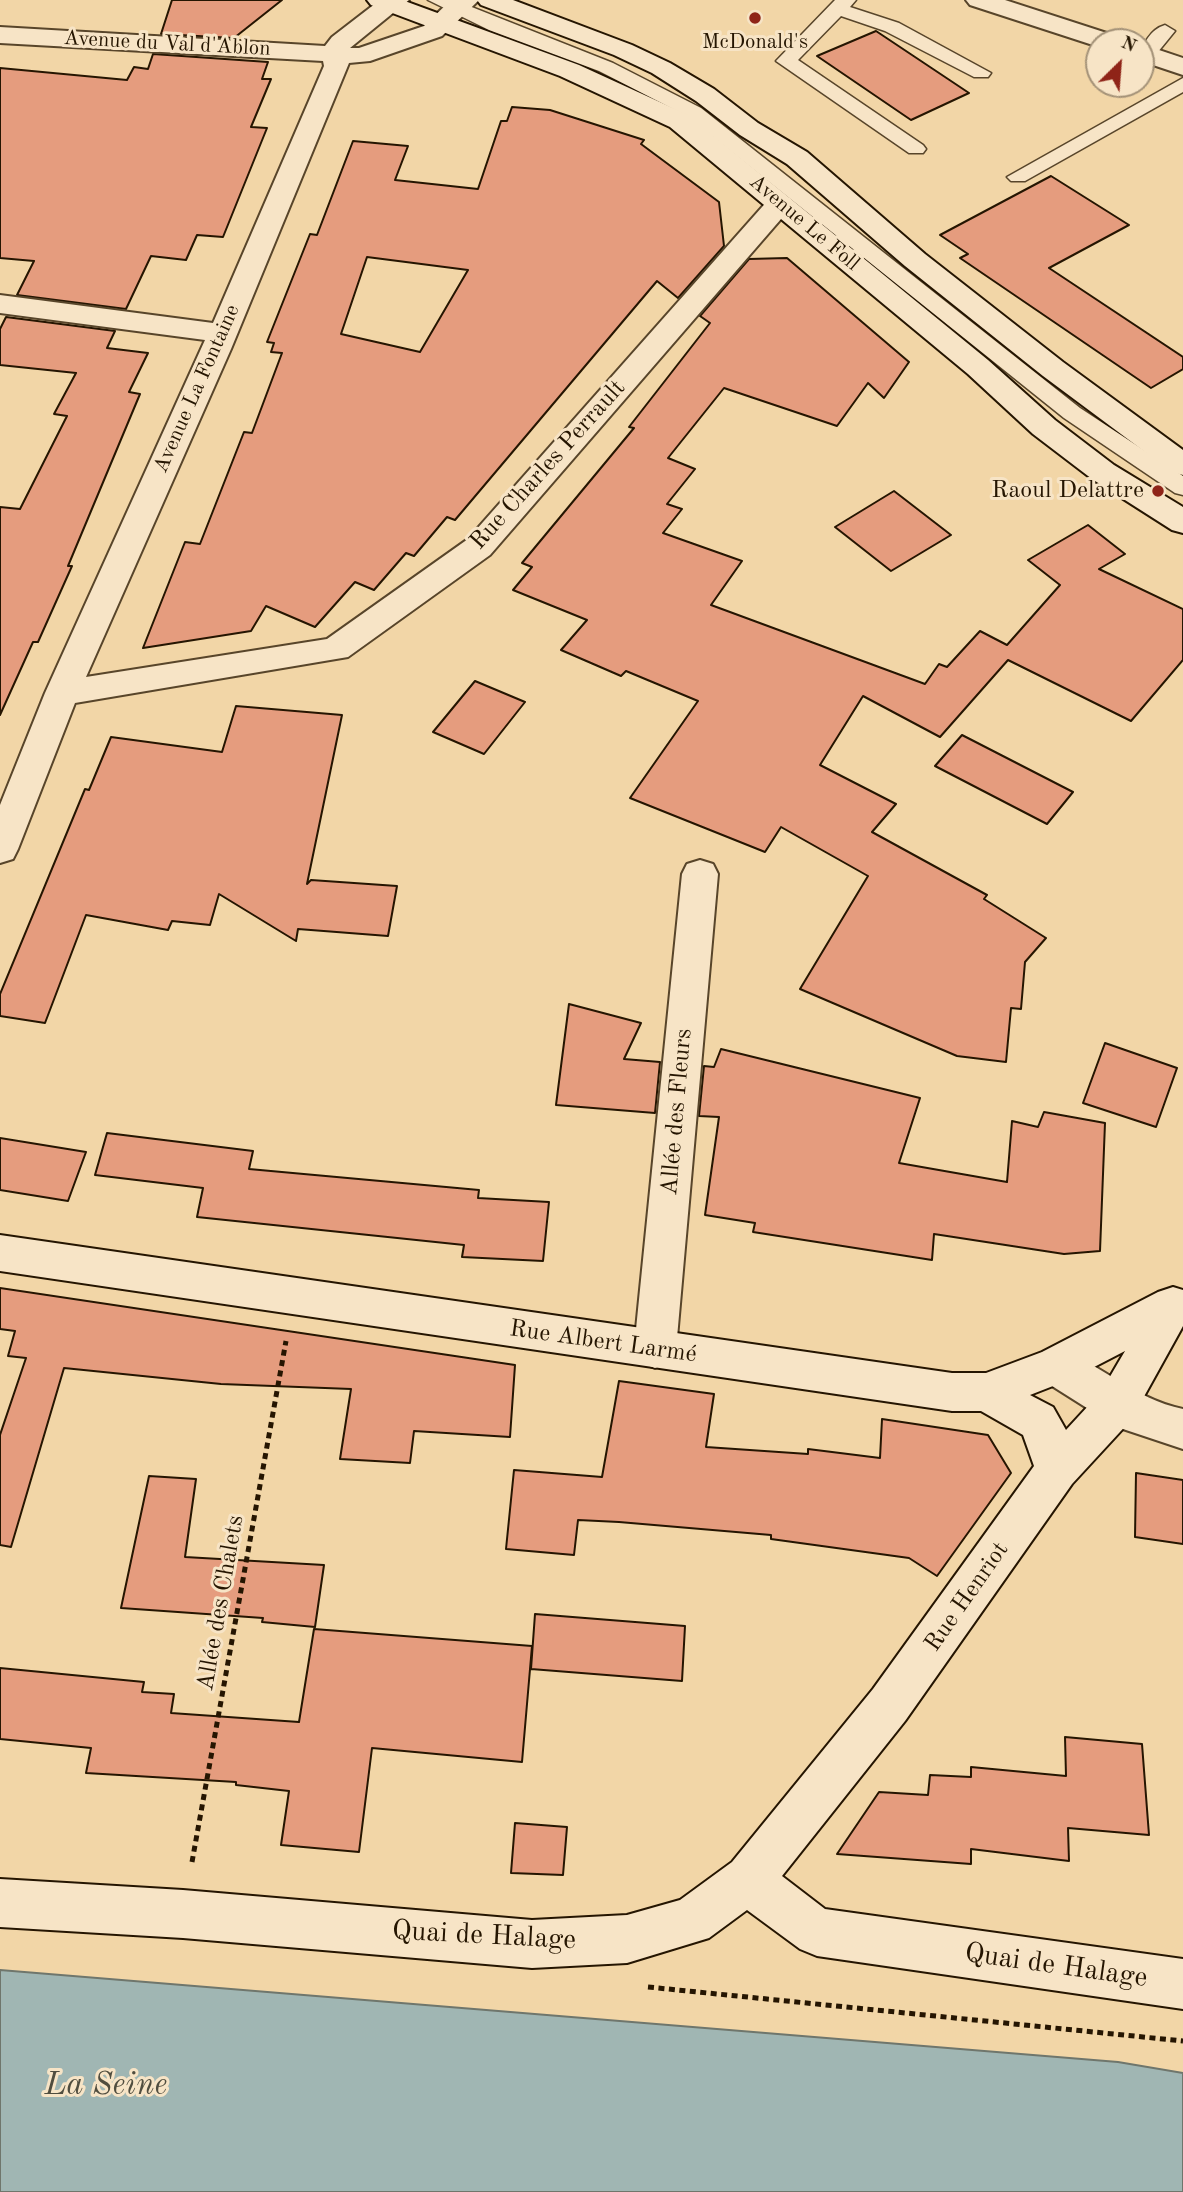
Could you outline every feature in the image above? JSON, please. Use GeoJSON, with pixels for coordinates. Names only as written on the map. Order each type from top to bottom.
{"type":"FeatureCollection","features":[{"type":"Feature","properties":{"kind":"main road","name":"Avenue Le Foll"},"geometry":{"type":"LineString","coordinates":[[490,0],[623,50],[661,68],[705,95],[749,129],[797,158],[915,260],[1054,369],[1183,465]]}},
{"type":"Feature","properties":{"kind":"main road"},"geometry":{"type":"LineString","coordinates":[[979,0],[1085,34]]}},
{"type":"Feature","properties":{"kind":"main road","name":"Avenue Le Foll"},"geometry":{"type":"LineString","coordinates":[[389,1],[451,8],[679,121],[978,368],[1044,427],[1103,472],[1183,522]]}},
{"type":"Feature","properties":{"kind":"main road"},"geometry":{"type":"LineString","coordinates":[[389,1],[341,42],[333,54],[362,56],[423,37],[451,8]]}},
{"type":"Feature","properties":{"kind":"main road","name":"Avenue du Val d'Ablon"},"geometry":{"type":"LineString","coordinates":[[0,35],[333,54]]}},
{"type":"Feature","properties":{"kind":"main road","name":"Avenue La Fontaine"},"geometry":{"type":"LineString","coordinates":[[0,849],[62,693],[337,66],[333,54]]}},
{"type":"Feature","properties":{"kind":"main road"},"geometry":{"type":"LineString","coordinates":[[1155,57],[1183,67]]}},
{"type":"Feature","properties":{"kind":"main road","name":"Rue Charles Perrault"},"geometry":{"type":"LineString","coordinates":[[62,693],[336,649],[479,547],[780,204]]}},
{"type":"Feature","properties":{"kind":"main road"},"geometry":{"type":"LineString","coordinates":[[0,304],[222,333]]}},
{"type":"Feature","properties":{"kind":"main road","name":"Allée des Fleurs"},"geometry":{"type":"LineString","coordinates":[[655,1349],[700,874]]}},
{"type":"Feature","properties":{"kind":"main road","name":"Rue Albert Larmé"},"geometry":{"type":"LineString","coordinates":[[0,1253],[952,1392],[986,1392],[1056,1366],[1178,1299]]}},
{"type":"Feature","properties":{"kind":"main road","name":"Rue Henriot"},"geometry":{"type":"LineString","coordinates":[[749,1879],[890,1705],[1057,1470],[1116,1406],[1178,1299]]}},
{"type":"Feature","properties":{"kind":"main road"},"geometry":{"type":"LineString","coordinates":[[1056,1366],[1116,1406],[1161,1426],[1183,1429]]}},
{"type":"Feature","properties":{"kind":"main road"},"geometry":{"type":"LineString","coordinates":[[986,1392],[1038,1421],[1046,1432],[1057,1470]]}},
{"type":"Feature","properties":{"kind":"main road","name":"Quai de Halage"},"geometry":{"type":"LineString","coordinates":[[0,1903],[183,1914],[532,1944],[627,1939],[692,1921],[749,1879],[779,1907],[817,1932],[1183,1984]]}},
{"type":"Feature","properties":{"kind":"lane"},"geometry":{"type":"LineString","coordinates":[[916,149],[786,61],[842,4],[981,73]]}},
{"type":"Feature","properties":{"kind":"lane","name":"Avenue Le Foll"},"geometry":{"type":"LineString","coordinates":[[451,8],[606,67],[694,112],[1072,413],[1183,487]]}},
{"type":"Feature","properties":{"kind":"lane"},"geometry":{"type":"LineString","coordinates":[[1155,42],[1166,31]]}},
{"type":"Feature","properties":{"kind":"lane"},"geometry":{"type":"LineString","coordinates":[[1018,177],[1183,84]]}},
{"type":"Feature","properties":{"kind":"path","name":"Allée des Chalets"},"geometry":{"type":"LineString","coordinates":[[183,1914],[294,1298]]}},
{"type":"Feature","properties":{"kind":"water","name":"La Seine"},"geometry":{"type":"Polygon","coordinates":[[[0,1970],[1118,2062],[1183,2073],[1183,2192],[0,2192],[0,1970]]]}},
{"type":"Feature","properties":{"kind":"building"},"geometry":{"type":"Polygon","coordinates":[[[172,0],[282,0],[234,38],[161,34],[172,0]]]}},
{"type":"Feature","properties":{"kind":"building"},"geometry":{"type":"Polygon","coordinates":[[[876,31],[969,93],[911,120],[817,56],[876,31]]]}},
{"type":"Feature","properties":{"kind":"building"},"geometry":{"type":"Polygon","coordinates":[[[153,54],[268,62],[262,79],[271,79],[251,127],[267,128],[223,237],[197,235],[186,260],[151,256],[126,309],[17,295],[34,261],[0,258],[0,68],[127,80],[134,67],[148,69],[153,54]]]}},
{"type":"Feature","properties":{"kind":"building"},"geometry":{"type":"Polygon","coordinates":[[[512,107],[550,110],[644,140],[641,144],[719,202],[724,246],[678,298],[657,281],[455,520],[447,517],[414,556],[406,553],[374,590],[355,582],[315,627],[266,606],[251,631],[143,648],[185,542],[200,544],[244,432],[252,433],[282,353],[271,352],[274,343],[267,342],[310,234],[317,235],[353,141],[408,146],[395,180],[478,189],[501,121],[507,121],[512,107]],[[367,257],[341,334],[420,352],[468,270],[367,257]]]}},
{"type":"Feature","properties":{"kind":"building"},"geometry":{"type":"Polygon","coordinates":[[[1051,176],[1129,225],[1049,268],[1183,357],[1183,369],[1151,388],[960,258],[968,254],[940,235],[1051,176]]]}},
{"type":"Feature","properties":{"kind":"building"},"geometry":{"type":"Polygon","coordinates":[[[787,258],[909,362],[884,398],[868,383],[837,426],[724,388],[668,458],[695,469],[667,504],[682,509],[663,533],[742,561],[711,605],[925,684],[939,664],[947,667],[980,631],[1007,645],[1060,585],[1028,560],[1088,525],[1125,554],[1099,569],[1183,609],[1183,660],[1131,721],[1008,660],[940,737],[863,696],[820,765],[896,804],[872,832],[987,895],[984,899],[1046,938],[1025,962],[1021,1009],[1011,1008],[1006,1062],[957,1056],[800,989],[868,876],[781,827],[765,852],[630,798],[698,701],[626,671],[621,676],[561,650],[587,620],[513,590],[532,567],[522,563],[634,428],[629,427],[710,323],[700,316],[749,259],[787,258]]]}},
{"type":"Feature","properties":{"kind":"building"},"geometry":{"type":"Polygon","coordinates":[[[6,317],[115,331],[107,348],[148,353],[129,392],[140,394],[68,566],[72,566],[38,642],[33,642],[0,715],[0,507],[20,509],[67,416],[54,414],[76,373],[0,365],[0,329],[6,317]]]}},
{"type":"Feature","properties":{"kind":"building"},"geometry":{"type":"Polygon","coordinates":[[[894,491],[951,535],[891,571],[835,527],[894,491]]]}},
{"type":"Feature","properties":{"kind":"building"},"geometry":{"type":"Polygon","coordinates":[[[475,681],[525,702],[484,754],[433,732],[475,681]]]}},
{"type":"Feature","properties":{"kind":"building"},"geometry":{"type":"Polygon","coordinates":[[[236,706],[342,715],[307,884],[311,880],[397,886],[388,936],[298,929],[296,941],[219,894],[210,925],[172,921],[168,930],[86,915],[45,1023],[0,1016],[0,994],[85,789],[89,790],[111,737],[222,752],[236,706]]]}},
{"type":"Feature","properties":{"kind":"building"},"geometry":{"type":"Polygon","coordinates":[[[962,735],[1073,792],[1047,824],[935,766],[962,735]]]}},
{"type":"Feature","properties":{"kind":"building"},"geometry":{"type":"Polygon","coordinates":[[[569,1004],[641,1023],[624,1059],[660,1062],[655,1113],[556,1105],[569,1004]]]}},
{"type":"Feature","properties":{"kind":"building"},"geometry":{"type":"Polygon","coordinates":[[[1105,1043],[1177,1068],[1156,1127],[1083,1103],[1105,1043]]]}},
{"type":"Feature","properties":{"kind":"building"},"geometry":{"type":"Polygon","coordinates":[[[721,1049],[920,1098],[899,1163],[1007,1182],[1012,1121],[1038,1127],[1044,1112],[1105,1123],[1100,1251],[1064,1254],[934,1234],[932,1260],[753,1232],[755,1223],[705,1215],[719,1117],[699,1116],[704,1066],[714,1067],[721,1049]]]}},
{"type":"Feature","properties":{"kind":"building"},"geometry":{"type":"Polygon","coordinates":[[[107,1133],[253,1151],[249,1169],[479,1190],[478,1198],[549,1202],[543,1261],[462,1257],[464,1245],[197,1217],[203,1188],[95,1175],[107,1133]]]}},
{"type":"Feature","properties":{"kind":"building"},"geometry":{"type":"Polygon","coordinates":[[[0,1138],[86,1152],[68,1201],[0,1190],[0,1138]]]}},
{"type":"Feature","properties":{"kind":"building"},"geometry":{"type":"Polygon","coordinates":[[[0,1288],[515,1365],[510,1437],[414,1431],[410,1463],[340,1459],[351,1389],[221,1384],[64,1368],[11,1547],[0,1545],[0,1435],[26,1358],[8,1356],[15,1331],[0,1329],[0,1288]]]}},
{"type":"Feature","properties":{"kind":"building"},"geometry":{"type":"Polygon","coordinates":[[[619,1381],[714,1394],[706,1447],[808,1454],[808,1449],[880,1458],[882,1419],[988,1435],[1011,1473],[937,1576],[909,1558],[771,1539],[771,1535],[619,1522],[578,1520],[574,1555],[506,1549],[514,1470],[602,1477],[619,1381]]]}},
{"type":"Feature","properties":{"kind":"building"},"geometry":{"type":"Polygon","coordinates":[[[1136,1473],[1183,1480],[1183,1544],[1135,1537],[1136,1473]]]}},
{"type":"Feature","properties":{"kind":"building"},"geometry":{"type":"Polygon","coordinates":[[[149,1476],[196,1479],[185,1557],[324,1565],[315,1627],[262,1622],[263,1618],[121,1608],[149,1476]]]}},
{"type":"Feature","properties":{"kind":"building"},"geometry":{"type":"Polygon","coordinates":[[[535,1614],[685,1626],[682,1681],[531,1669],[535,1614]]]}},
{"type":"Feature","properties":{"kind":"building"},"geometry":{"type":"Polygon","coordinates":[[[314,1629],[532,1646],[522,1762],[372,1748],[359,1852],[281,1845],[289,1791],[236,1785],[236,1782],[86,1773],[91,1748],[0,1739],[0,1668],[144,1682],[142,1692],[174,1694],[171,1713],[299,1722],[314,1629]]]}},
{"type":"Feature","properties":{"kind":"building"},"geometry":{"type":"Polygon","coordinates":[[[1065,1737],[1142,1744],[1149,1835],[1068,1828],[1069,1861],[971,1849],[971,1864],[837,1854],[879,1792],[928,1795],[930,1775],[971,1777],[971,1767],[1066,1776],[1065,1737]]]}},
{"type":"Feature","properties":{"kind":"building"},"geometry":{"type":"Polygon","coordinates":[[[515,1823],[567,1827],[563,1875],[511,1873],[515,1823]]]}},
{"type":"Feature","properties":{"kind":"place","name":"McDonald's"},"geometry":{"type":"Point","coordinates":[755,18]}},
{"type":"Feature","properties":{"kind":"place","name":"Raoul Delattre"},"geometry":{"type":"Point","coordinates":[1158,491]}}]}
